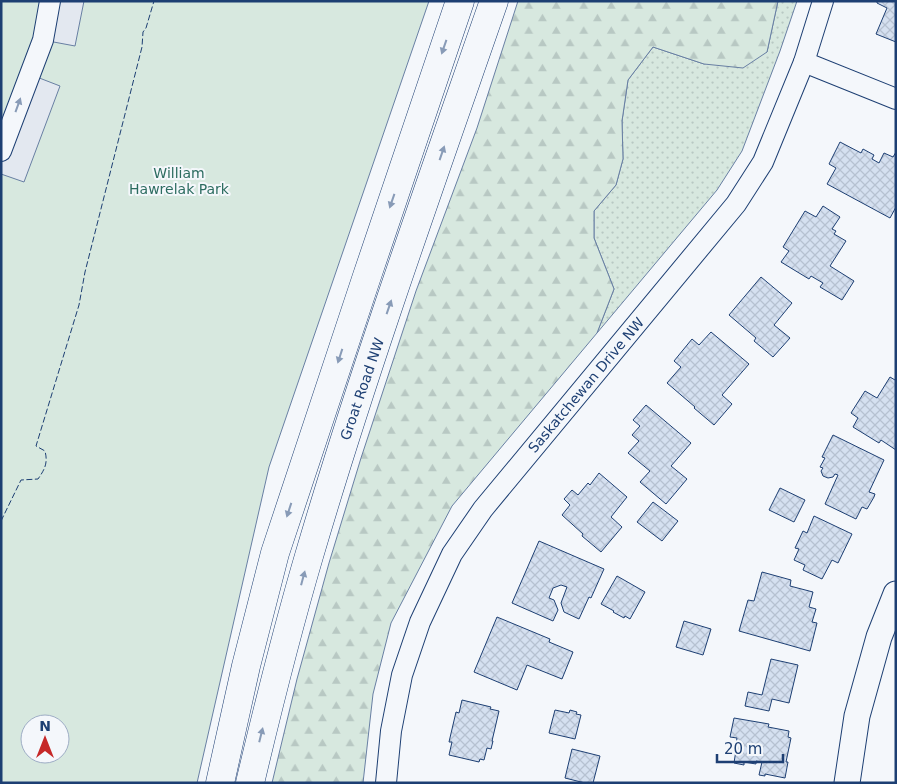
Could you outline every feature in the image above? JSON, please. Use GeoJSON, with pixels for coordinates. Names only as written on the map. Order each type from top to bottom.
{"type":"FeatureCollection","features":[{"type":"Feature","properties":{"kind":"main road"},"geometry":{"type":"LineString","coordinates":[[220,783],[246,666],[275,553],[460,1]]}},
{"type":"Feature","properties":{"kind":"main road","name":"Groat Road NW"},"geometry":{"type":"LineString","coordinates":[[250,783],[276,674],[308,557],[338,460],[494,1]]}},
{"type":"Feature","properties":{"kind":"street"},"geometry":{"type":"LineString","coordinates":[[1,151],[43,40],[50,1]]}},
{"type":"Feature","properties":{"kind":"street","name":"Saskatchewan Drive NW"},"geometry":{"type":"LineString","coordinates":[[386,783],[391,731],[402,675],[420,622],[452,554],[483,509],[736,204],[763,162],[804,62],[823,1]]}},
{"type":"Feature","properties":{"kind":"street"},"geometry":{"type":"LineString","coordinates":[[804,62],[896,99]]}},
{"type":"Feature","properties":{"kind":"street"},"geometry":{"type":"LineString","coordinates":[[847,783],[857,716],[880,637],[896,594]]}},
{"type":"Feature","properties":{"kind":"green space","name":"William Hawrelak Park"},"geometry":{"type":"Polygon","coordinates":[[[1,1],[429,1],[269,467],[197,783],[1,783],[1,1]]]}},
{"type":"Feature","properties":{"kind":"green space"},"geometry":{"type":"Polygon","coordinates":[[[518,1],[778,1],[767,52],[743,68],[704,64],[653,47],[628,80],[622,121],[623,159],[616,185],[594,211],[594,238],[614,289],[597,333],[452,506],[391,623],[373,694],[363,783],[272,783],[297,679],[329,563],[361,458],[416,291],[477,128],[518,1]]]}},
{"type":"Feature","properties":{"kind":"green space"},"geometry":{"type":"Polygon","coordinates":[[[778,1],[797,1],[742,151],[717,190],[597,333],[614,289],[594,238],[594,211],[616,185],[623,159],[622,121],[628,80],[653,47],[704,64],[767,52],[778,1]]]}},
{"type":"Feature","properties":{"kind":"shaded area"},"geometry":{"type":"Polygon","coordinates":[[[50,1],[84,1],[75,46],[43,40],[50,1]]]}},
{"type":"Feature","properties":{"kind":"shaded area"},"geometry":{"type":"Polygon","coordinates":[[[29,74],[60,86],[24,182],[1,174],[1,151],[29,74]]]}},
{"type":"Feature","properties":{"kind":"building"},"geometry":{"type":"Polygon","coordinates":[[[877,1],[896,1],[896,42],[876,34],[887,8],[877,3],[877,1]]]}},
{"type":"Feature","properties":{"kind":"building"},"geometry":{"type":"Polygon","coordinates":[[[840,142],[861,153],[863,149],[874,155],[872,159],[879,163],[884,153],[893,157],[896,152],[896,207],[890,218],[827,184],[836,168],[829,164],[840,142]]]}},
{"type":"Feature","properties":{"kind":"building"},"geometry":{"type":"Polygon","coordinates":[[[823,206],[840,217],[832,229],[836,231],[834,234],[846,241],[830,266],[854,281],[842,300],[820,287],[823,283],[811,276],[809,279],[781,262],[789,251],[783,247],[805,211],[816,217],[823,206]]]}},
{"type":"Feature","properties":{"kind":"building"},"geometry":{"type":"Polygon","coordinates":[[[761,277],[792,303],[774,325],[790,338],[773,357],[754,341],[756,338],[729,315],[761,277]]]}},
{"type":"Feature","properties":{"kind":"building"},"geometry":{"type":"Polygon","coordinates":[[[711,332],[749,364],[722,395],[732,404],[714,425],[667,383],[681,367],[674,361],[692,339],[699,345],[711,332]]]}},
{"type":"Feature","properties":{"kind":"building"},"geometry":{"type":"Polygon","coordinates":[[[890,377],[896,379],[896,450],[881,440],[879,443],[853,427],[858,418],[851,413],[865,391],[877,398],[890,377]]]}},
{"type":"Feature","properties":{"kind":"building"},"geometry":{"type":"Polygon","coordinates":[[[646,405],[691,443],[671,466],[687,479],[666,504],[640,482],[650,471],[628,453],[639,441],[632,435],[640,426],[633,420],[646,405]]]}},
{"type":"Feature","properties":{"kind":"building"},"geometry":{"type":"Polygon","coordinates":[[[833,435],[884,460],[869,492],[875,494],[874,497],[867,509],[862,507],[856,519],[825,504],[838,475],[835,474],[833,477],[828,478],[823,476],[821,471],[823,468],[820,467],[825,458],[822,457],[833,435]]]}},
{"type":"Feature","properties":{"kind":"building"},"geometry":{"type":"Polygon","coordinates":[[[599,473],[627,497],[611,517],[622,527],[601,552],[562,515],[570,505],[564,499],[572,490],[578,495],[588,483],[590,485],[599,473]]]}},
{"type":"Feature","properties":{"kind":"building"},"geometry":{"type":"Polygon","coordinates":[[[780,488],[805,500],[794,522],[769,510],[780,488]]]}},
{"type":"Feature","properties":{"kind":"building"},"geometry":{"type":"Polygon","coordinates":[[[653,502],[678,521],[662,541],[637,522],[653,502]]]}},
{"type":"Feature","properties":{"kind":"building"},"geometry":{"type":"Polygon","coordinates":[[[814,516],[852,534],[838,563],[832,560],[822,579],[803,570],[805,565],[794,560],[799,549],[795,548],[803,531],[807,533],[814,516]]]}},
{"type":"Feature","properties":{"kind":"building"},"geometry":{"type":"Polygon","coordinates":[[[539,541],[604,569],[579,619],[564,612],[561,603],[567,587],[561,585],[553,588],[549,598],[554,600],[558,610],[553,621],[512,603],[539,541]]]}},
{"type":"Feature","properties":{"kind":"building"},"geometry":{"type":"Polygon","coordinates":[[[762,572],[791,580],[790,586],[813,592],[809,607],[816,609],[812,622],[817,623],[810,651],[739,631],[748,600],[754,601],[762,572]]]}},
{"type":"Feature","properties":{"kind":"building"},"geometry":{"type":"Polygon","coordinates":[[[617,576],[645,592],[630,619],[625,616],[624,618],[601,604],[617,576]]]}},
{"type":"Feature","properties":{"kind":"building"},"geometry":{"type":"Polygon","coordinates":[[[497,617],[550,639],[549,642],[573,652],[562,679],[527,665],[517,690],[474,672],[497,617]]]}},
{"type":"Feature","properties":{"kind":"building"},"geometry":{"type":"Polygon","coordinates":[[[684,621],[711,629],[703,655],[676,647],[684,621]]]}},
{"type":"Feature","properties":{"kind":"building"},"geometry":{"type":"Polygon","coordinates":[[[771,659],[798,665],[789,703],[772,699],[769,711],[745,706],[748,692],[762,695],[771,659]]]}},
{"type":"Feature","properties":{"kind":"building"},"geometry":{"type":"Polygon","coordinates":[[[462,700],[491,707],[490,709],[499,711],[491,749],[487,748],[484,760],[480,759],[479,762],[449,755],[452,742],[449,742],[456,712],[459,713],[462,700]]]}},
{"type":"Feature","properties":{"kind":"building"},"geometry":{"type":"Polygon","coordinates":[[[555,710],[569,713],[570,710],[581,715],[575,739],[549,733],[555,710]]]}},
{"type":"Feature","properties":{"kind":"building"},"geometry":{"type":"Polygon","coordinates":[[[734,718],[769,724],[768,727],[789,731],[788,737],[791,738],[785,778],[765,774],[765,776],[759,775],[762,762],[756,761],[756,764],[744,762],[744,765],[734,763],[737,738],[730,737],[734,718]]]}},
{"type":"Feature","properties":{"kind":"building"},"geometry":{"type":"Polygon","coordinates":[[[572,749],[600,756],[593,783],[565,778],[572,749]]]}},
{"type":"Feature","properties":{"kind":"fence"},"geometry":{"type":"LineString","coordinates":[[1,521],[21,480],[38,479],[45,466],[45,451],[36,446],[79,305],[85,272],[142,47],[143,32],[154,1]]}}]}
